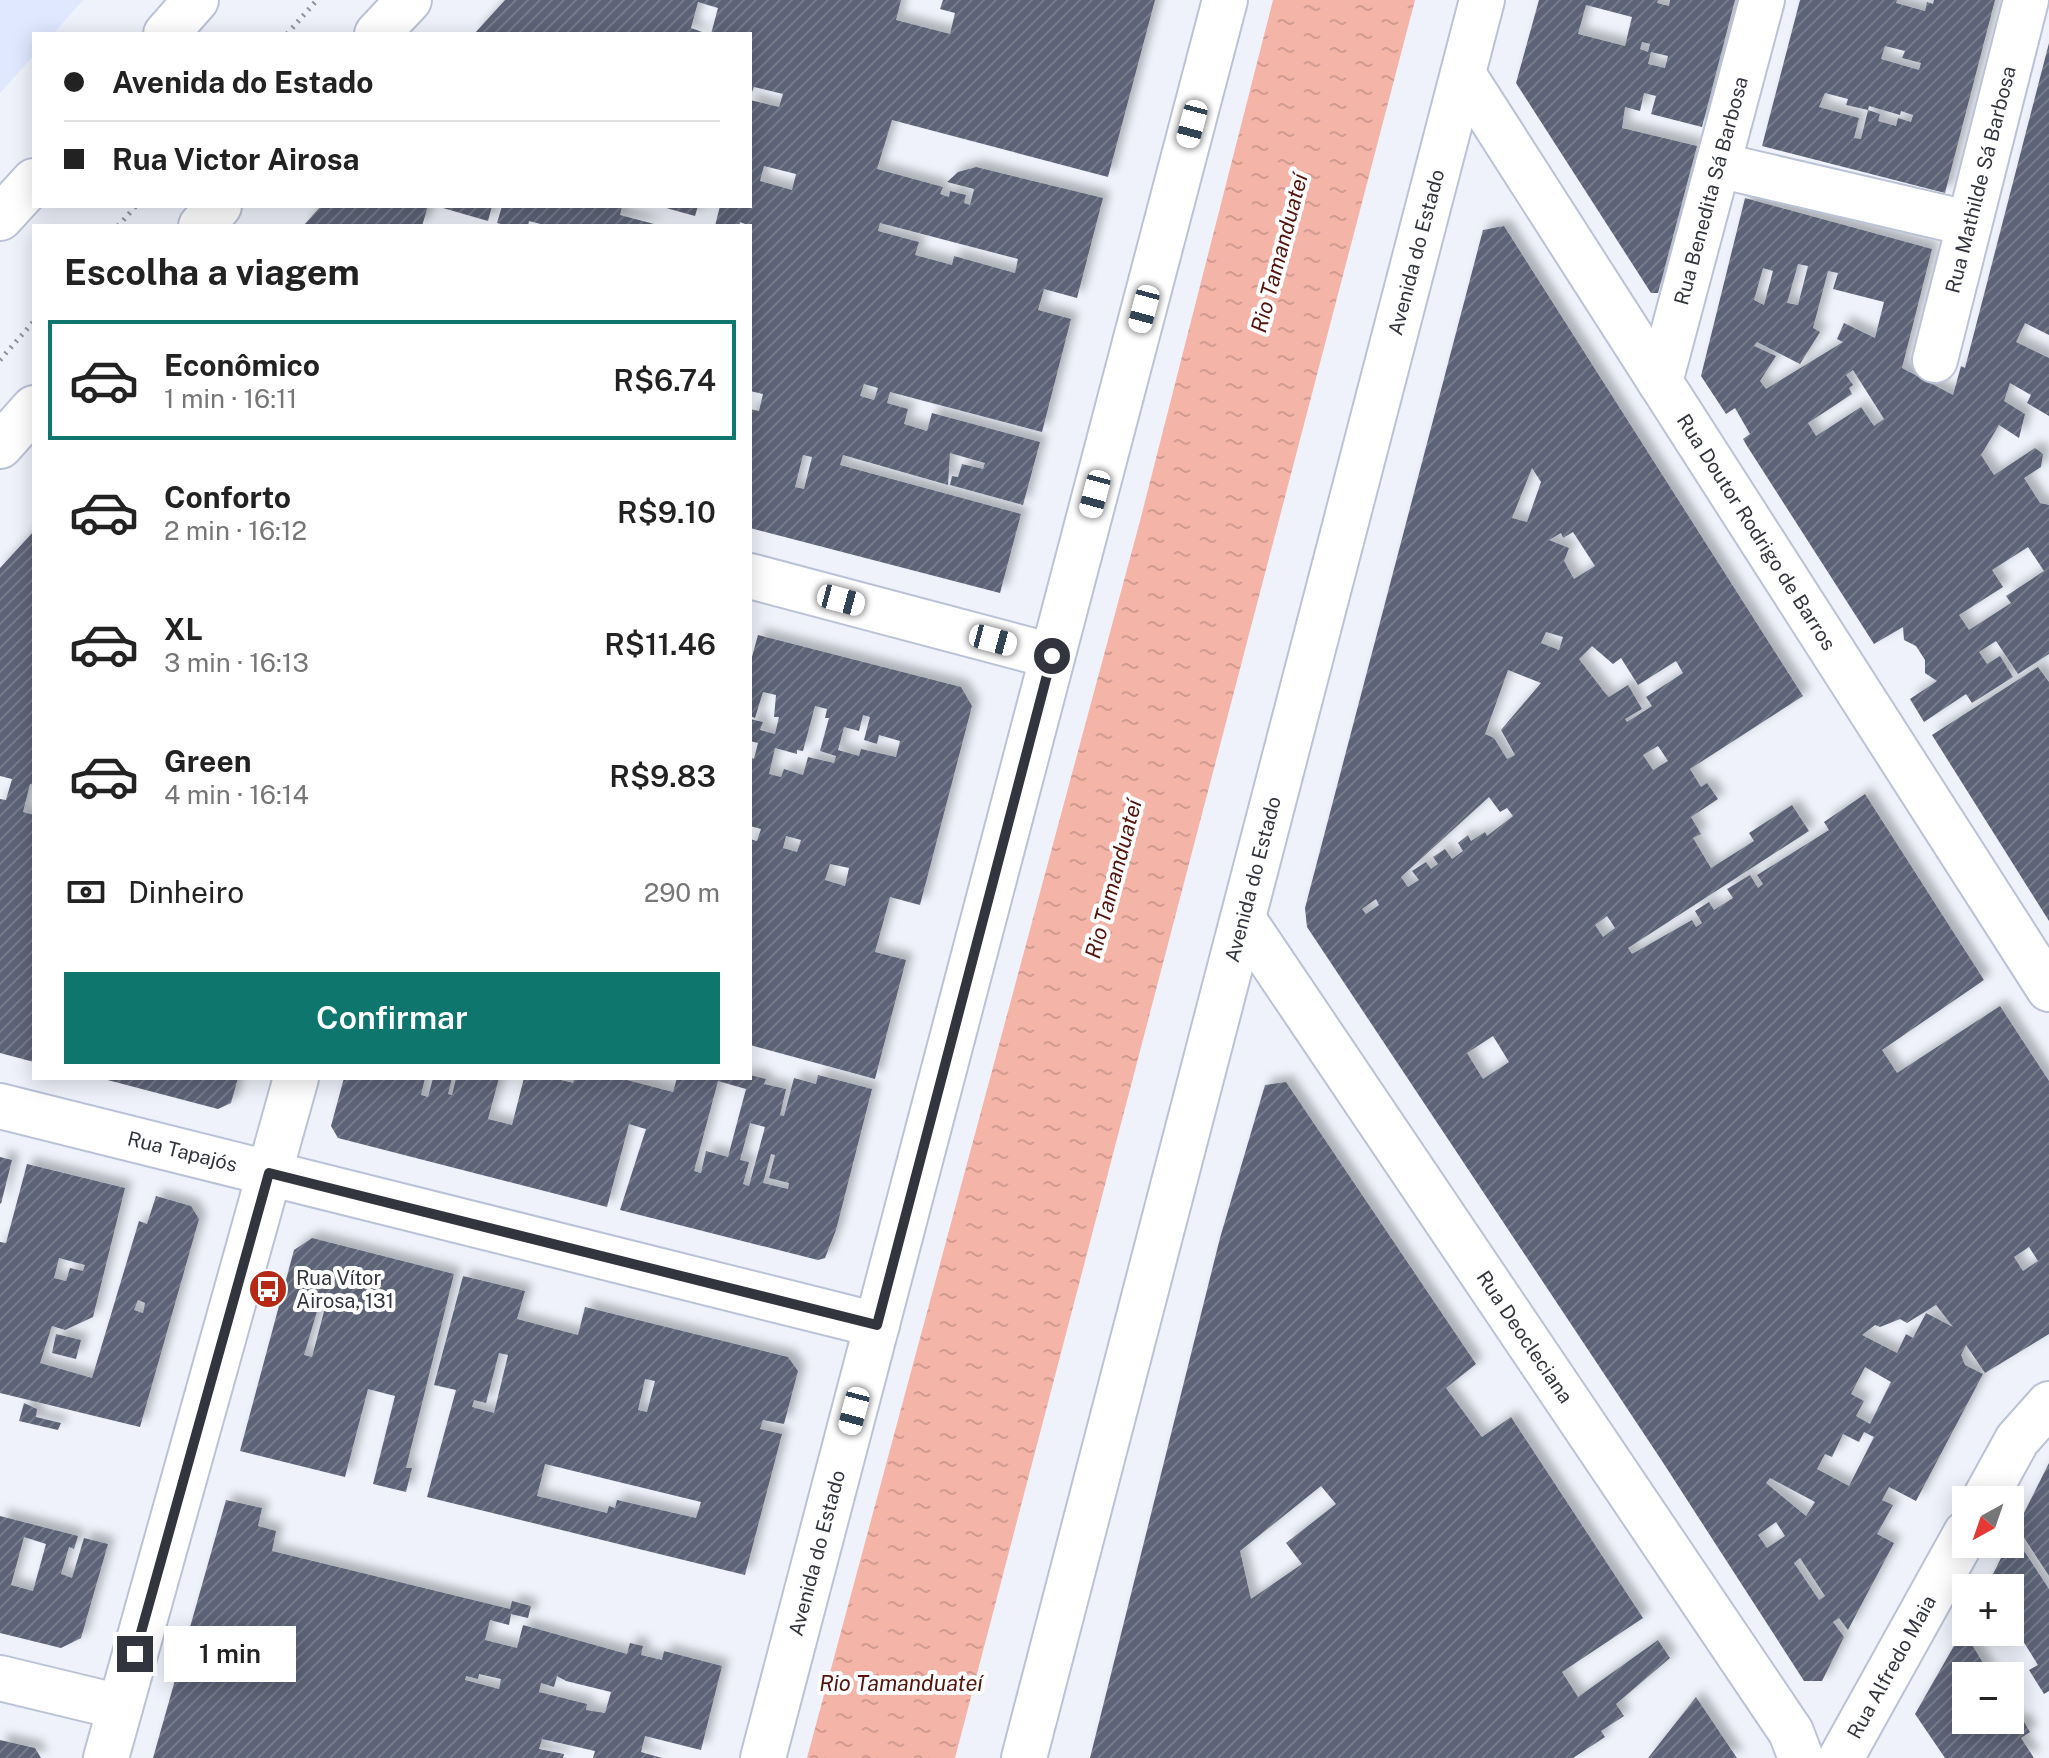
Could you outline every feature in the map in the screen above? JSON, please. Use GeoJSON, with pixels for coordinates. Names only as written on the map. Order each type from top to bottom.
{"type":"FeatureCollection","features":[{"type":"Feature","properties":{"kind":"main road"},"geometry":{"type":"LineString","coordinates":[[168,32],[196,0]]}},
{"type":"Feature","properties":{"kind":"main road"},"geometry":{"type":"LineString","coordinates":[[379,32],[409,0]]}},
{"type":"Feature","properties":{"kind":"main road","name":"Avenida do Estado"},"geometry":{"type":"LineString","coordinates":[[763,1758],[1225,0]]}},
{"type":"Feature","properties":{"kind":"main road","name":"Avenida do Estado"},"geometry":{"type":"LineString","coordinates":[[1024,1758],[1482,0]]}},
{"type":"Feature","properties":{"kind":"main road","name":"Rua Benedita Sá Barbosa"},"geometry":{"type":"LineString","coordinates":[[1660,382],[1762,0]]}},
{"type":"Feature","properties":{"kind":"main road","name":"Rua Mathilde Sá Barbosa"},"geometry":{"type":"LineString","coordinates":[[1935,360],[1967,223],[2026,0]]}},
{"type":"Feature","properties":{"kind":"main road","name":"Rua Doutor Rodrigo de Barros"},"geometry":{"type":"LineString","coordinates":[[1463,74],[2049,989]]}},
{"type":"Feature","properties":{"kind":"main road"},"geometry":{"type":"LineString","coordinates":[[1718,165],[1967,223]]}},
{"type":"Feature","properties":{"kind":"main road"},"geometry":{"type":"LineString","coordinates":[[0,218],[32,183]]}},
{"type":"Feature","properties":{"kind":"main road"},"geometry":{"type":"LineString","coordinates":[[203,224],[217,208]]}},
{"type":"Feature","properties":{"kind":"main road"},"geometry":{"type":"LineString","coordinates":[[0,446],[32,410]]}},
{"type":"Feature","properties":{"kind":"main road"},"geometry":{"type":"LineString","coordinates":[[752,577],[1052,656]]}},
{"type":"Feature","properties":{"kind":"main road","name":"Rua Deocleciana"},"geometry":{"type":"LineString","coordinates":[[1243,919],[1791,1732],[1801,1758]]}},
{"type":"Feature","properties":{"kind":"main road"},"geometry":{"type":"LineString","coordinates":[[106,1758],[295,1080]]}},
{"type":"Feature","properties":{"kind":"main road","name":"Rua Tapajós"},"geometry":{"type":"LineString","coordinates":[[0,1106],[877,1325]]}},
{"type":"Feature","properties":{"kind":"main road"},"geometry":{"type":"LineString","coordinates":[[1992,1486],[2017,1440],[2049,1404]]}},
{"type":"Feature","properties":{"kind":"main road","name":"Rua Alfredo Maia"},"geometry":{"type":"LineString","coordinates":[[1841,1758],[1952,1558]]}},
{"type":"Feature","properties":{"kind":"main road"},"geometry":{"type":"LineString","coordinates":[[0,1678],[120,1707]]}},
{"type":"Feature","properties":{"kind":"path"},"geometry":{"type":"LineString","coordinates":[[289,32],[317,0]]}},
{"type":"Feature","properties":{"kind":"path"},"geometry":{"type":"LineString","coordinates":[[120,224],[134,208]]}},
{"type":"Feature","properties":{"kind":"path"},"geometry":{"type":"LineString","coordinates":[[0,360],[32,323]]}},
{"type":"Feature","properties":{"kind":"shaded area"},"geometry":{"type":"Polygon","coordinates":[[[0,0],[83,0],[55,32],[32,32],[32,57],[0,93],[0,0]]]}},
{"type":"Feature","properties":{"kind":"water","name":"Rio Tamanduateí"},"geometry":{"type":"Polygon","coordinates":[[[1273,0],[1415,0],[955,1758],[807,1758],[1140,521],[1273,0]]]}},
{"type":"Feature","properties":{"kind":"building"},"geometry":{"type":"Polygon","coordinates":[[[505,0],[901,0],[896,20],[950,34],[955,13],[940,9],[943,0],[1155,0],[1108,177],[892,120],[877,169],[943,187],[940,194],[949,197],[950,191],[966,195],[964,203],[970,205],[974,189],[947,182],[958,172],[976,167],[1103,198],[1077,298],[1044,289],[1038,310],[1071,319],[1042,432],[890,392],[887,403],[908,409],[904,424],[927,431],[932,413],[1040,442],[1023,505],[950,485],[952,476],[958,477],[962,464],[983,469],[985,463],[950,453],[948,485],[843,455],[840,465],[1021,514],[1000,593],[752,529],[752,409],[759,411],[763,394],[752,391],[752,224],[716,224],[720,208],[752,208],[752,100],[779,107],[783,94],[754,87],[752,92],[752,32],[712,32],[718,8],[698,2],[691,28],[702,32],[476,32],[505,0]],[[764,166],[760,181],[792,190],[796,174],[764,166]],[[880,223],[878,231],[919,242],[915,255],[952,265],[954,256],[1015,273],[1018,259],[880,223]],[[864,384],[860,396],[874,400],[878,388],[864,384]],[[803,455],[795,487],[804,489],[812,457],[803,455]]]}},
{"type":"Feature","properties":{"kind":"building"},"geometry":{"type":"Polygon","coordinates":[[[1539,0],[1658,0],[1657,3],[1669,6],[1670,0],[1735,0],[1702,127],[1651,114],[1656,96],[1644,93],[1640,111],[1625,107],[1622,128],[1697,146],[1658,293],[1651,293],[1516,83],[1539,0]],[[1586,5],[1578,34],[1625,46],[1632,17],[1586,5]],[[1642,42],[1640,49],[1648,52],[1650,44],[1642,42]],[[1651,52],[1648,64],[1665,68],[1668,56],[1651,52]]]}},
{"type":"Feature","properties":{"kind":"building"},"geometry":{"type":"Polygon","coordinates":[[[1800,0],[1897,0],[1896,3],[1925,11],[1927,2],[1933,4],[1934,0],[1995,0],[1945,193],[1762,146],[1800,0]],[[1885,46],[1881,59],[1919,70],[1921,63],[1902,58],[1905,51],[1885,46]],[[1825,93],[1819,107],[1859,118],[1854,138],[1861,139],[1868,110],[1846,105],[1848,99],[1825,93]],[[1869,106],[1868,110],[1880,114],[1878,121],[1896,126],[1898,118],[1911,122],[1913,115],[1901,111],[1900,115],[1869,106]]]}},
{"type":"Feature","properties":{"kind":"building"},"geometry":{"type":"Polygon","coordinates":[[[2049,43],[2049,335],[2025,323],[2016,342],[2049,358],[2049,416],[2027,403],[2031,395],[2010,383],[2004,401],[2025,414],[2019,438],[1999,425],[1981,455],[1994,475],[2035,448],[2043,454],[2041,467],[2024,478],[2040,503],[2049,505],[2049,654],[2018,674],[1996,641],[1979,652],[1987,664],[2000,656],[2013,677],[1972,703],[1966,694],[1924,722],[1910,699],[1937,681],[1925,673],[1925,660],[1916,646],[1904,640],[1903,627],[1874,644],[1747,446],[1743,439],[1750,434],[1735,408],[1726,414],[1701,376],[1745,198],[1932,249],[1902,368],[1953,395],[1961,366],[1965,368],[2049,43]],[[1798,264],[1787,303],[1798,305],[1808,266],[1798,264]],[[1763,268],[1754,300],[1764,305],[1773,271],[1763,268]],[[1828,271],[1813,328],[1820,332],[1800,364],[1757,342],[1754,346],[1776,356],[1760,381],[1766,389],[1843,342],[1837,339],[1844,323],[1875,338],[1884,302],[1833,289],[1838,273],[1828,271]],[[1853,370],[1846,375],[1853,385],[1849,388],[1852,394],[1808,423],[1816,436],[1861,407],[1874,426],[1884,419],[1853,370]],[[2028,547],[1992,570],[2003,587],[1959,615],[1969,630],[2011,603],[2006,596],[2044,571],[2028,547]]]}},
{"type":"Feature","properties":{"kind":"building"},"geometry":{"type":"Polygon","coordinates":[[[319,208],[427,208],[423,224],[305,224],[319,208]]]}},
{"type":"Feature","properties":{"kind":"building"},"geometry":{"type":"Polygon","coordinates":[[[443,208],[491,208],[488,221],[443,208]]]}},
{"type":"Feature","properties":{"kind":"building"},"geometry":{"type":"Polygon","coordinates":[[[501,208],[622,208],[620,215],[654,224],[540,224],[529,221],[528,224],[497,223],[501,208]]]}},
{"type":"Feature","properties":{"kind":"building"},"geometry":{"type":"Polygon","coordinates":[[[666,208],[697,208],[695,216],[666,208]]]}},
{"type":"Feature","properties":{"kind":"building"},"geometry":{"type":"Polygon","coordinates":[[[1504,226],[1803,696],[1690,769],[1701,787],[1707,783],[1718,799],[1691,817],[1701,834],[1693,838],[1711,868],[1754,841],[1749,833],[1792,805],[1809,831],[1628,948],[1632,954],[1692,920],[1696,927],[1702,923],[1695,911],[1709,902],[1714,910],[1733,898],[1727,889],[1750,875],[1758,888],[1763,884],[1757,875],[1829,830],[1824,822],[1865,794],[1984,980],[1882,1050],[1897,1073],[2000,1006],[2049,1081],[2049,1334],[1985,1373],[1966,1345],[1961,1355],[1965,1365],[1983,1374],[1916,1501],[1889,1487],[1882,1500],[1893,1505],[1877,1534],[1894,1543],[1848,1630],[1839,1618],[1833,1622],[1844,1637],[1822,1681],[1804,1681],[1662,1461],[1307,927],[1305,908],[1483,230],[1504,226]],[[1532,468],[1512,518],[1527,522],[1541,482],[1532,468]],[[1573,532],[1563,538],[1561,533],[1549,540],[1569,548],[1564,561],[1574,579],[1595,566],[1573,532]],[[1546,632],[1541,643],[1559,650],[1563,637],[1546,632]],[[1592,646],[1579,659],[1609,697],[1628,685],[1642,709],[1625,719],[1627,722],[1652,706],[1646,697],[1683,673],[1676,661],[1638,685],[1621,658],[1613,664],[1592,646]],[[1508,670],[1485,734],[1494,738],[1507,759],[1515,755],[1501,730],[1541,683],[1508,670]],[[1658,746],[1643,755],[1653,770],[1668,761],[1658,746]],[[1489,797],[1401,877],[1408,887],[1419,880],[1412,871],[1426,862],[1431,869],[1438,864],[1433,857],[1445,849],[1452,859],[1463,851],[1458,843],[1468,835],[1471,841],[1485,832],[1487,836],[1513,816],[1507,808],[1500,812],[1489,797]],[[1376,899],[1362,909],[1366,914],[1379,905],[1376,899]],[[1607,916],[1595,925],[1603,937],[1615,928],[1607,916]],[[1493,1036],[1467,1053],[1483,1079],[1509,1062],[1493,1036]],[[2029,1247],[2014,1257],[2023,1271],[2038,1261],[2029,1247]],[[1936,1305],[1907,1323],[1900,1319],[1880,1327],[1875,1325],[1862,1335],[1897,1353],[1906,1334],[1913,1338],[1926,1313],[1953,1327],[1936,1305]],[[1865,1367],[1851,1394],[1864,1401],[1856,1416],[1870,1424],[1891,1382],[1865,1367]],[[1864,1432],[1859,1442],[1843,1434],[1832,1457],[1825,1454],[1817,1469],[1849,1486],[1874,1437],[1864,1432]],[[1770,1478],[1766,1483],[1806,1516],[1815,1502],[1770,1478]],[[1776,1522],[1758,1535],[1767,1548],[1785,1536],[1776,1522]],[[1800,1558],[1794,1563],[1819,1600],[1825,1596],[1800,1558]]]}},
{"type":"Feature","properties":{"kind":"building"},"geometry":{"type":"Polygon","coordinates":[[[32,533],[32,784],[23,812],[32,814],[32,1061],[0,1053],[0,799],[6,800],[12,779],[0,776],[0,568],[32,533]]]}},
{"type":"Feature","properties":{"kind":"building"},"geometry":{"type":"Polygon","coordinates":[[[758,635],[961,687],[972,706],[920,905],[890,897],[875,952],[906,960],[875,1079],[752,1046],[752,840],[757,841],[761,829],[752,827],[752,758],[758,743],[752,742],[752,719],[763,722],[760,730],[775,734],[779,717],[774,717],[776,695],[763,692],[755,718],[752,717],[752,657],[758,635]],[[815,706],[803,751],[797,750],[797,754],[775,748],[769,774],[781,777],[784,769],[803,775],[808,757],[834,763],[836,756],[820,751],[829,718],[825,718],[827,709],[815,706]],[[863,715],[859,731],[844,727],[838,750],[859,756],[861,749],[896,757],[900,741],[879,735],[877,744],[864,740],[870,717],[863,715]],[[786,836],[783,848],[797,852],[801,840],[786,836]],[[830,864],[825,880],[845,886],[849,868],[830,864]]]}},
{"type":"Feature","properties":{"kind":"building"},"geometry":{"type":"Polygon","coordinates":[[[2038,667],[2049,682],[2049,921],[1932,735],[2038,667]]]}},
{"type":"Feature","properties":{"kind":"building"},"geometry":{"type":"Polygon","coordinates":[[[818,1075],[872,1089],[836,1230],[825,1258],[818,1260],[620,1210],[646,1129],[629,1124],[607,1207],[338,1138],[331,1126],[343,1080],[425,1080],[421,1095],[428,1097],[432,1080],[452,1080],[448,1094],[452,1095],[456,1080],[498,1080],[488,1119],[512,1125],[523,1080],[573,1083],[574,1080],[627,1080],[673,1092],[676,1080],[752,1080],[752,1076],[766,1079],[764,1084],[786,1089],[780,1115],[784,1116],[794,1078],[816,1084],[818,1075]],[[718,1081],[694,1171],[701,1173],[706,1151],[728,1157],[746,1089],[718,1081]],[[750,1123],[740,1160],[749,1162],[743,1184],[749,1186],[765,1127],[750,1123]],[[771,1154],[763,1183],[788,1189],[789,1183],[769,1178],[775,1155],[771,1154]]]}},
{"type":"Feature","properties":{"kind":"building"},"geometry":{"type":"Polygon","coordinates":[[[108,1080],[237,1080],[231,1103],[218,1109],[108,1080]]]}},
{"type":"Feature","properties":{"kind":"building"},"geometry":{"type":"Polygon","coordinates":[[[1286,1082],[1476,1364],[1446,1388],[1482,1437],[1511,1417],[1643,1618],[1562,1672],[1578,1697],[1658,1640],[1670,1658],[1616,1704],[1624,1716],[1601,1731],[1605,1737],[1573,1758],[1090,1758],[1220,1238],[1265,1085],[1286,1082]],[[1321,1486],[1240,1551],[1251,1599],[1302,1564],[1286,1543],[1336,1504],[1321,1486]]]}},
{"type":"Feature","properties":{"kind":"building"},"geometry":{"type":"Polygon","coordinates":[[[0,1157],[12,1160],[1,1204],[0,1203],[0,1157]]]}},
{"type":"Feature","properties":{"kind":"building"},"geometry":{"type":"Polygon","coordinates":[[[27,1164],[125,1188],[93,1317],[65,1330],[52,1326],[40,1363],[92,1378],[139,1221],[147,1224],[156,1196],[191,1206],[199,1219],[140,1427],[0,1393],[0,1242],[6,1243],[27,1164]],[[59,1258],[54,1278],[66,1281],[70,1268],[83,1271],[85,1265],[59,1258]],[[138,1300],[134,1310],[143,1313],[145,1303],[138,1300]]]}},
{"type":"Feature","properties":{"kind":"building"},"geometry":{"type":"Polygon","coordinates":[[[312,1238],[454,1274],[406,1468],[412,1468],[406,1492],[373,1484],[395,1396],[368,1389],[345,1477],[240,1451],[294,1250],[312,1238]],[[321,1298],[304,1355],[312,1357],[327,1300],[321,1298]]]}},
{"type":"Feature","properties":{"kind":"building"},"geometry":{"type":"Polygon","coordinates":[[[463,1276],[525,1291],[517,1319],[578,1335],[585,1307],[788,1357],[798,1371],[784,1424],[763,1420],[760,1429],[782,1434],[745,1575],[427,1497],[456,1390],[434,1385],[463,1276]],[[499,1353],[486,1403],[474,1400],[472,1407],[494,1413],[508,1355],[499,1353]],[[645,1379],[638,1410],[647,1412],[655,1381],[645,1379]],[[545,1464],[537,1496],[607,1513],[609,1506],[615,1508],[617,1500],[696,1518],[701,1502],[545,1464]]]}},
{"type":"Feature","properties":{"kind":"building"},"geometry":{"type":"Polygon","coordinates":[[[56,1334],[81,1340],[76,1359],[52,1353],[56,1334]]]}},
{"type":"Feature","properties":{"kind":"building"},"geometry":{"type":"Polygon","coordinates":[[[24,1403],[37,1409],[36,1417],[61,1423],[58,1430],[19,1421],[24,1403]]]}},
{"type":"Feature","properties":{"kind":"building"},"geometry":{"type":"Polygon","coordinates":[[[2049,1463],[2049,1576],[2024,1538],[2024,1513],[2049,1463]]]}},
{"type":"Feature","properties":{"kind":"building"},"geometry":{"type":"Polygon","coordinates":[[[226,1500],[262,1508],[258,1526],[276,1531],[272,1551],[510,1609],[512,1601],[531,1606],[528,1618],[511,1614],[509,1625],[490,1620],[485,1640],[517,1648],[523,1625],[627,1654],[630,1643],[643,1646],[641,1655],[662,1660],[664,1651],[722,1666],[701,1750],[645,1736],[641,1752],[662,1758],[593,1758],[595,1751],[542,1739],[539,1749],[564,1754],[563,1758],[153,1758],[226,1500]],[[479,1674],[478,1679],[466,1676],[465,1680],[499,1689],[501,1679],[479,1674]],[[557,1676],[554,1687],[541,1683],[539,1692],[587,1704],[586,1710],[605,1713],[611,1692],[557,1676]]]}},
{"type":"Feature","properties":{"kind":"building"},"geometry":{"type":"Polygon","coordinates":[[[0,1516],[78,1536],[74,1549],[69,1547],[61,1574],[72,1578],[84,1538],[108,1544],[81,1638],[61,1648],[0,1633],[0,1516]],[[24,1537],[11,1585],[33,1591],[46,1544],[24,1537]]]}},
{"type":"Feature","properties":{"kind":"building"},"geometry":{"type":"Polygon","coordinates":[[[2024,1551],[2049,1589],[2049,1691],[2044,1694],[2029,1670],[2038,1665],[2024,1643],[2024,1574],[1993,1574],[2001,1558],[2024,1558],[2024,1551]]]}},
{"type":"Feature","properties":{"kind":"building"},"geometry":{"type":"Polygon","coordinates":[[[1954,1646],[1973,1646],[1982,1662],[1952,1662],[1952,1734],[2024,1734],[2024,1722],[2030,1732],[2021,1738],[2034,1758],[1945,1758],[1915,1714],[1954,1646]]]}},
{"type":"Feature","properties":{"kind":"building"},"geometry":{"type":"Polygon","coordinates":[[[1696,1697],[1737,1758],[1648,1758],[1696,1697]]]}},
{"type":"Feature","properties":{"kind":"building"},"geometry":{"type":"Polygon","coordinates":[[[0,1740],[35,1748],[41,1758],[0,1758],[0,1740]]]}},
{"type":"Feature","properties":{"kind":"place","name":"Rua Vítor Airosa, 131"},"geometry":{"type":"Point","coordinates":[268,1289]}},
{"type":"Feature","properties":{"kind":"route"},"geometry":{"type":"LineString","coordinates":[[135,1654],[269,1173],[877,1325],[1052,656]]}}]}
